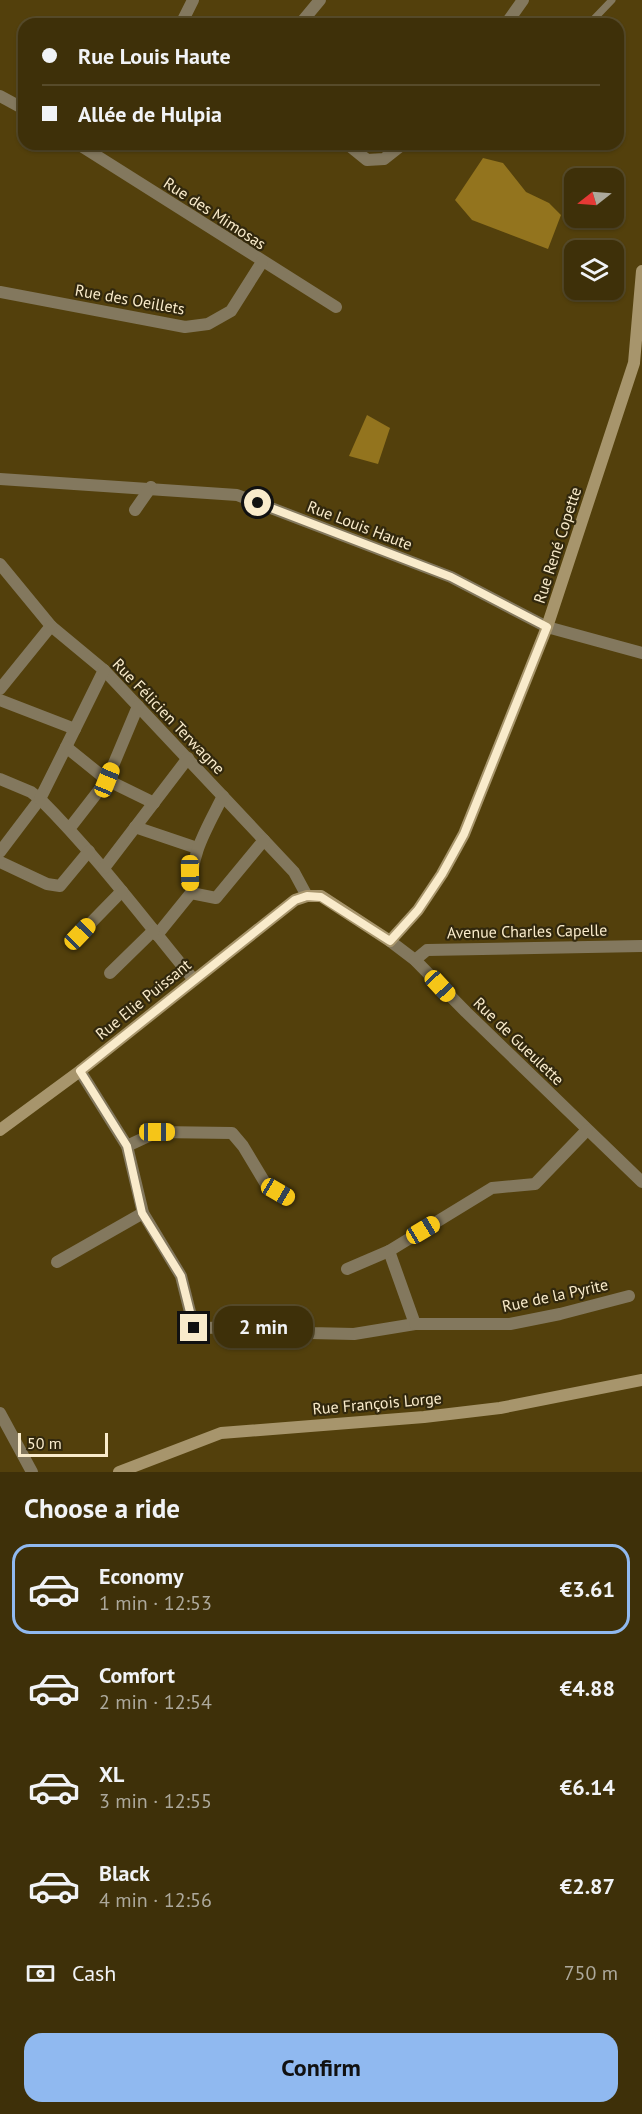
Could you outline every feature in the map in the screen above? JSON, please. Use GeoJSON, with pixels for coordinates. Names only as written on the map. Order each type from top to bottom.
{"type":"FeatureCollection","features":[{"type":"Feature","properties":{"kind":"street"},"geometry":{"type":"LineString","coordinates":[[185,18],[193,0]]}},
{"type":"Feature","properties":{"kind":"street"},"geometry":{"type":"LineString","coordinates":[[305,18],[320,0]]}},
{"type":"Feature","properties":{"kind":"street"},"geometry":{"type":"LineString","coordinates":[[510,18],[523,0]]}},
{"type":"Feature","properties":{"kind":"street"},"geometry":{"type":"LineString","coordinates":[[0,96],[18,106]]}},
{"type":"Feature","properties":{"kind":"street","name":"Rue des Mimosas"},"geometry":{"type":"LineString","coordinates":[[87,150],[336,308]]}},
{"type":"Feature","properties":{"kind":"street"},"geometry":{"type":"LineString","coordinates":[[355,150],[367,160],[384,159],[396,150]]}},
{"type":"Feature","properties":{"kind":"street","name":"Rue des Oeillets"},"geometry":{"type":"LineString","coordinates":[[0,292],[185,327],[197,326],[208,324],[231,311],[262,262]]}},
{"type":"Feature","properties":{"kind":"street","name":"Rue René Copette"},"geometry":{"type":"LineString","coordinates":[[390,941],[418,910],[442,874],[464,834],[547,627],[634,363],[642,271]]}},
{"type":"Feature","properties":{"kind":"street","name":"Rue Louis Haute"},"geometry":{"type":"LineString","coordinates":[[0,479],[237,495],[451,577],[547,627],[642,653]]}},
{"type":"Feature","properties":{"kind":"street"},"geometry":{"type":"LineString","coordinates":[[135,510],[151,488]]}},
{"type":"Feature","properties":{"kind":"street","name":"Rue Félicien Terwagne"},"geometry":{"type":"LineString","coordinates":[[0,564],[51,626],[104,670],[294,872],[307,896]]}},
{"type":"Feature","properties":{"kind":"street"},"geometry":{"type":"LineString","coordinates":[[0,688],[51,626]]}},
{"type":"Feature","properties":{"kind":"street"},"geometry":{"type":"LineString","coordinates":[[89,851],[60,886],[47,884],[0,854],[40,799],[104,670]]}},
{"type":"Feature","properties":{"kind":"street"},"geometry":{"type":"LineString","coordinates":[[0,700],[75,729]]}},
{"type":"Feature","properties":{"kind":"street"},"geometry":{"type":"LineString","coordinates":[[69,829],[107,780],[138,706]]}},
{"type":"Feature","properties":{"kind":"street"},"geometry":{"type":"LineString","coordinates":[[66,747],[107,780],[154,803]]}},
{"type":"Feature","properties":{"kind":"street"},"geometry":{"type":"LineString","coordinates":[[104,868],[188,758]]}},
{"type":"Feature","properties":{"kind":"street"},"geometry":{"type":"LineString","coordinates":[[0,779],[31,792],[69,829],[104,868],[194,980]]}},
{"type":"Feature","properties":{"kind":"street"},"geometry":{"type":"LineString","coordinates":[[110,973],[155,933],[191,893],[190,873],[197,848],[223,796]]}},
{"type":"Feature","properties":{"kind":"street"},"geometry":{"type":"LineString","coordinates":[[135,827],[197,848]]}},
{"type":"Feature","properties":{"kind":"street"},"geometry":{"type":"LineString","coordinates":[[191,893],[216,898],[264,840]]}},
{"type":"Feature","properties":{"kind":"street"},"geometry":{"type":"LineString","coordinates":[[80,934],[122,891]]}},
{"type":"Feature","properties":{"kind":"street","name":"Rue de Gueulette"},"geometry":{"type":"LineString","coordinates":[[307,896],[321,897],[390,941],[415,960],[642,1182]]}},
{"type":"Feature","properties":{"kind":"street","name":"Rue Elie Puissant"},"geometry":{"type":"LineString","coordinates":[[0,1130],[80,1071],[295,900],[307,896]]}},
{"type":"Feature","properties":{"kind":"street","name":"Avenue Charles Capelle"},"geometry":{"type":"LineString","coordinates":[[415,960],[428,950],[642,946]]}},
{"type":"Feature","properties":{"kind":"street"},"geometry":{"type":"LineString","coordinates":[[57,1262],[142,1213],[127,1146],[80,1071]]}},
{"type":"Feature","properties":{"kind":"street"},"geometry":{"type":"LineString","coordinates":[[347,1269],[389,1251],[492,1188],[535,1184],[587,1130]]}},
{"type":"Feature","properties":{"kind":"street"},"geometry":{"type":"LineString","coordinates":[[127,1146],[157,1132],[232,1133],[243,1146],[267,1186],[289,1198]]}},
{"type":"Feature","properties":{"kind":"street","name":"Rue de la Pyrite"},"geometry":{"type":"LineString","coordinates":[[142,1213],[181,1276],[194,1328],[290,1327],[310,1333],[354,1334],[415,1324],[510,1324],[629,1296]]}},
{"type":"Feature","properties":{"kind":"street"},"geometry":{"type":"LineString","coordinates":[[389,1251],[415,1324]]}},
{"type":"Feature","properties":{"kind":"street","name":"Rue François Lorge"},"geometry":{"type":"LineString","coordinates":[[119,1472],[221,1433],[424,1417],[500,1408],[642,1380]]}},
{"type":"Feature","properties":{"kind":"street"},"geometry":{"type":"LineString","coordinates":[[0,1413],[32,1472]]}},
{"type":"Feature","properties":{"kind":"lane"},"geometry":{"type":"LineString","coordinates":[[595,18],[612,0]]}},
{"type":"Feature","properties":{"kind":"shaded area"},"geometry":{"type":"Polygon","coordinates":[[[483,158],[503,163],[526,192],[549,203],[561,215],[548,249],[472,220],[455,200],[483,158]]]}},
{"type":"Feature","properties":{"kind":"shaded area"},"geometry":{"type":"Polygon","coordinates":[[[367,415],[390,428],[378,464],[349,456],[367,415]]]}},
{"type":"Feature","properties":{"kind":"route"},"geometry":{"type":"LineString","coordinates":[[194,1328],[181,1276],[142,1213],[127,1146],[80,1071],[295,900],[307,896],[321,897],[390,941],[418,910],[442,874],[464,834],[547,627],[451,577],[258,503]]}}]}
